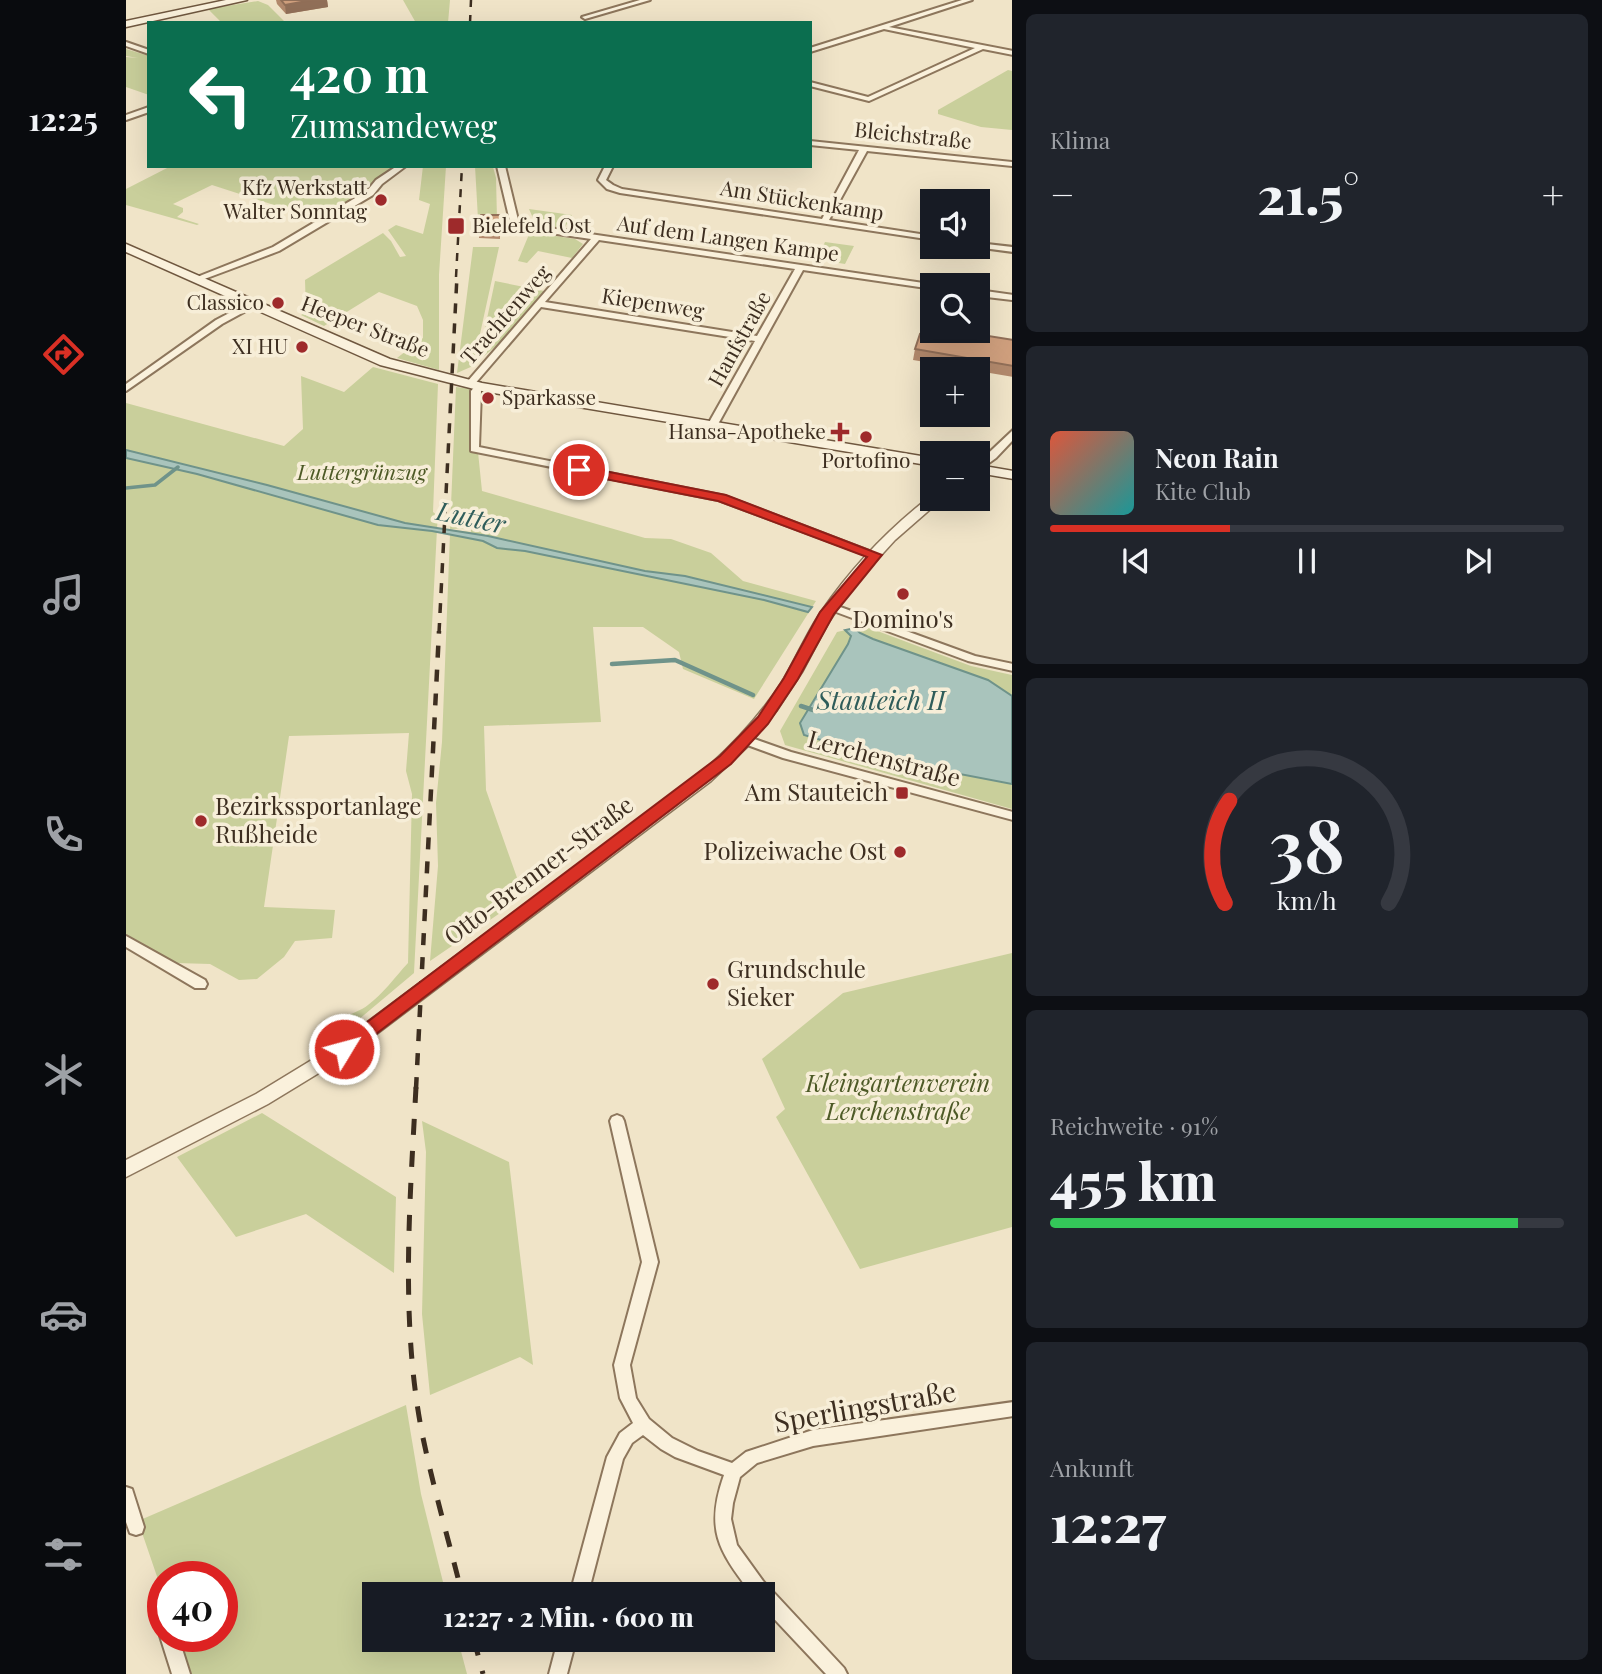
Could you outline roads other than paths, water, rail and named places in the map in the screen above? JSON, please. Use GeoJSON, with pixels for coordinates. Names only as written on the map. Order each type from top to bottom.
{"type":"FeatureCollection","features":[{"type":"Feature","properties":{"kind":"main road"},"geometry":{"type":"LineString","coordinates":[[126,24],[242,0]]}},
{"type":"Feature","properties":{"kind":"main road","name":"Heeper Straße"},"geometry":{"type":"LineString","coordinates":[[126,248],[386,363],[475,385],[920,460]]}},
{"type":"Feature","properties":{"kind":"main road"},"geometry":{"type":"LineString","coordinates":[[990,471],[1012,475]]}},
{"type":"Feature","properties":{"kind":"street"},"geometry":{"type":"LineString","coordinates":[[584,17],[648,0]]}},
{"type":"Feature","properties":{"kind":"street"},"geometry":{"type":"LineString","coordinates":[[812,49],[969,0]]}},
{"type":"Feature","properties":{"kind":"street"},"geometry":{"type":"LineString","coordinates":[[883,28],[1012,53]]}},
{"type":"Feature","properties":{"kind":"street"},"geometry":{"type":"LineString","coordinates":[[126,44],[147,51]]}},
{"type":"Feature","properties":{"kind":"street"},"geometry":{"type":"LineString","coordinates":[[812,85],[869,99],[983,47]]}},
{"type":"Feature","properties":{"kind":"street"},"geometry":{"type":"LineString","coordinates":[[126,118],[147,109]]}},
{"type":"Feature","properties":{"kind":"street","name":"Bleichstraße"},"geometry":{"type":"LineString","coordinates":[[812,143],[1012,164]]}},
{"type":"Feature","properties":{"kind":"street"},"geometry":{"type":"LineString","coordinates":[[824,222],[864,149]]}},
{"type":"Feature","properties":{"kind":"street"},"geometry":{"type":"LineString","coordinates":[[196,279],[276,249],[370,193],[400,168]]}},
{"type":"Feature","properties":{"kind":"street"},"geometry":{"type":"LineString","coordinates":[[501,168],[514,222],[519,226]]}},
{"type":"Feature","properties":{"kind":"street","name":"Am Stückenkamp"},"geometry":{"type":"LineString","coordinates":[[608,168],[602,180],[620,191],[920,236]]}},
{"type":"Feature","properties":{"kind":"street","name":"Auf dem Langen Kampe"},"geometry":{"type":"LineString","coordinates":[[519,226],[799,269],[920,284]]}},
{"type":"Feature","properties":{"kind":"street","name":"Trachtenweg"},"geometry":{"type":"LineString","coordinates":[[475,385],[596,238]]}},
{"type":"Feature","properties":{"kind":"street"},"geometry":{"type":"LineString","coordinates":[[990,247],[1012,250]]}},
{"type":"Feature","properties":{"kind":"street","name":"Hanfstraße"},"geometry":{"type":"LineString","coordinates":[[712,426],[799,269]]}},
{"type":"Feature","properties":{"kind":"street"},"geometry":{"type":"LineString","coordinates":[[990,295],[1012,298]]}},
{"type":"Feature","properties":{"kind":"street"},"geometry":{"type":"LineString","coordinates":[[126,388],[219,322],[252,304]]}},
{"type":"Feature","properties":{"kind":"street","name":"Kiepenweg"},"geometry":{"type":"LineString","coordinates":[[541,304],[760,339]]}},
{"type":"Feature","properties":{"kind":"street"},"geometry":{"type":"LineString","coordinates":[[475,385],[474,449],[721,498],[875,555]]}},
{"type":"Feature","properties":{"kind":"street"},"geometry":{"type":"LineString","coordinates":[[990,459],[1012,433]]}},
{"type":"Feature","properties":{"kind":"street","name":"Otto-Brenner-Straße"},"geometry":{"type":"LineString","coordinates":[[126,1169],[262,1099],[344,1049],[686,792],[746,740],[791,679],[832,607],[875,555],[905,523],[920,511]]}},
{"type":"Feature","properties":{"kind":"street"},"geometry":{"type":"LineString","coordinates":[[832,607],[972,659],[1012,668]]}},
{"type":"Feature","properties":{"kind":"street","name":"Lerchenstraße"},"geometry":{"type":"LineString","coordinates":[[746,740],[787,755],[1012,816]]}},
{"type":"Feature","properties":{"kind":"street"},"geometry":{"type":"LineString","coordinates":[[126,941],[200,984]]}},
{"type":"Feature","properties":{"kind":"street"},"geometry":{"type":"LineString","coordinates":[[617,1121],[650,1262],[622,1365],[622,1380],[628,1397],[643,1425],[659,1441],[733,1472],[722,1517],[725,1537],[737,1563],[838,1674]]}},
{"type":"Feature","properties":{"kind":"street","name":"Sperlingstraße"},"geometry":{"type":"LineString","coordinates":[[733,1472],[752,1457],[813,1438],[1012,1409]]}},
{"type":"Feature","properties":{"kind":"street"},"geometry":{"type":"LineString","coordinates":[[582,1582],[615,1457],[626,1438],[643,1425]]}},
{"type":"Feature","properties":{"kind":"street"},"geometry":{"type":"LineString","coordinates":[[126,1495],[136,1527]]}},
{"type":"Feature","properties":{"kind":"street"},"geometry":{"type":"LineString","coordinates":[[174,1652],[181,1674]]}},
{"type":"Feature","properties":{"kind":"street"},"geometry":{"type":"LineString","coordinates":[[558,1674],[564,1652]]}},
{"type":"Feature","properties":{"kind":"water"},"geometry":{"type":"Polygon","coordinates":[[[126,450],[405,523],[488,536],[645,571],[685,576],[812,607],[808,612],[764,600],[525,551],[497,548],[483,541],[432,531],[378,525],[197,474],[126,458],[126,450]]]}},
{"type":"Feature","properties":{"kind":"water","name":"Stauteich II"},"geometry":{"type":"Polygon","coordinates":[[[855,628],[873,639],[988,680],[1012,696],[1012,784],[892,761],[804,735],[800,723],[848,644],[851,636],[845,630],[855,628]]]}},
{"type":"Feature","properties":{"kind":"waterway"},"geometry":{"type":"LineString","coordinates":[[126,488],[155,485],[178,467]]}},
{"type":"Feature","properties":{"kind":"waterway"},"geometry":{"type":"LineString","coordinates":[[612,664],[675,660],[753,695]]}},
{"type":"Feature","properties":{"kind":"waterway"},"geometry":{"type":"LineString","coordinates":[[801,706],[813,710]]}},
{"type":"Feature","properties":{"kind":"railway"},"geometry":{"type":"LineString","coordinates":[[470,21],[471,0]]}},
{"type":"Feature","properties":{"kind":"railway"},"geometry":{"type":"LineString","coordinates":[[456,277],[462,168]]}},
{"type":"Feature","properties":{"kind":"railway"},"geometry":{"type":"LineString","coordinates":[[439,633],[457,276]]}},
{"type":"Feature","properties":{"kind":"railway"},"geometry":{"type":"LineString","coordinates":[[416,1089],[439,631]]}},
{"type":"Feature","properties":{"kind":"railway"},"geometry":{"type":"LineString","coordinates":[[416,1087],[408,1260],[411,1347],[422,1433],[459,1582]]}},
{"type":"Feature","properties":{"kind":"railway"},"geometry":{"type":"LineString","coordinates":[[477,1652],[483,1674]]}},
{"type":"Feature","properties":{"kind":"place","name":"Kfz Werkstatt Walter Sonntag"},"geometry":{"type":"Point","coordinates":[381,200]}},
{"type":"Feature","properties":{"kind":"place","name":"Bielefeld Ost"},"geometry":{"type":"Point","coordinates":[456,226]}},
{"type":"Feature","properties":{"kind":"place","name":"Classico"},"geometry":{"type":"Point","coordinates":[278,303]}},
{"type":"Feature","properties":{"kind":"place","name":"XI HU"},"geometry":{"type":"Point","coordinates":[302,347]}},
{"type":"Feature","properties":{"kind":"place","name":"Sparkasse"},"geometry":{"type":"Point","coordinates":[488,398]}},
{"type":"Feature","properties":{"kind":"place","name":"Hansa-Apotheke"},"geometry":{"type":"Point","coordinates":[840,432]}},
{"type":"Feature","properties":{"kind":"place","name":"Portofino"},"geometry":{"type":"Point","coordinates":[866,437]}},
{"type":"Feature","properties":{"kind":"place","name":"Domino's"},"geometry":{"type":"Point","coordinates":[903,594]}},
{"type":"Feature","properties":{"kind":"place","name":"Am Stauteich"},"geometry":{"type":"Point","coordinates":[902,793]}},
{"type":"Feature","properties":{"kind":"place","name":"Bezirkssportanlage Rußheide"},"geometry":{"type":"Point","coordinates":[201,821]}},
{"type":"Feature","properties":{"kind":"place","name":"Polizeiwache Ost"},"geometry":{"type":"Point","coordinates":[900,852]}},
{"type":"Feature","properties":{"kind":"place","name":"Grundschule Sieker"},"geometry":{"type":"Point","coordinates":[713,984]}},
{"type":"Feature","properties":{"kind":"park label","name":"Luttergrünzug"},"geometry":{"type":"Point","coordinates":[362,473]}},
{"type":"Feature","properties":{"kind":"park label","name":"Kleingartenverein Lerchenstraße"},"geometry":{"type":"Point","coordinates":[898,1098]}},
{"type":"Feature","properties":{"kind":"water label","name":"Lutter"},"geometry":{"type":"Point","coordinates":[471,518]}}]}
